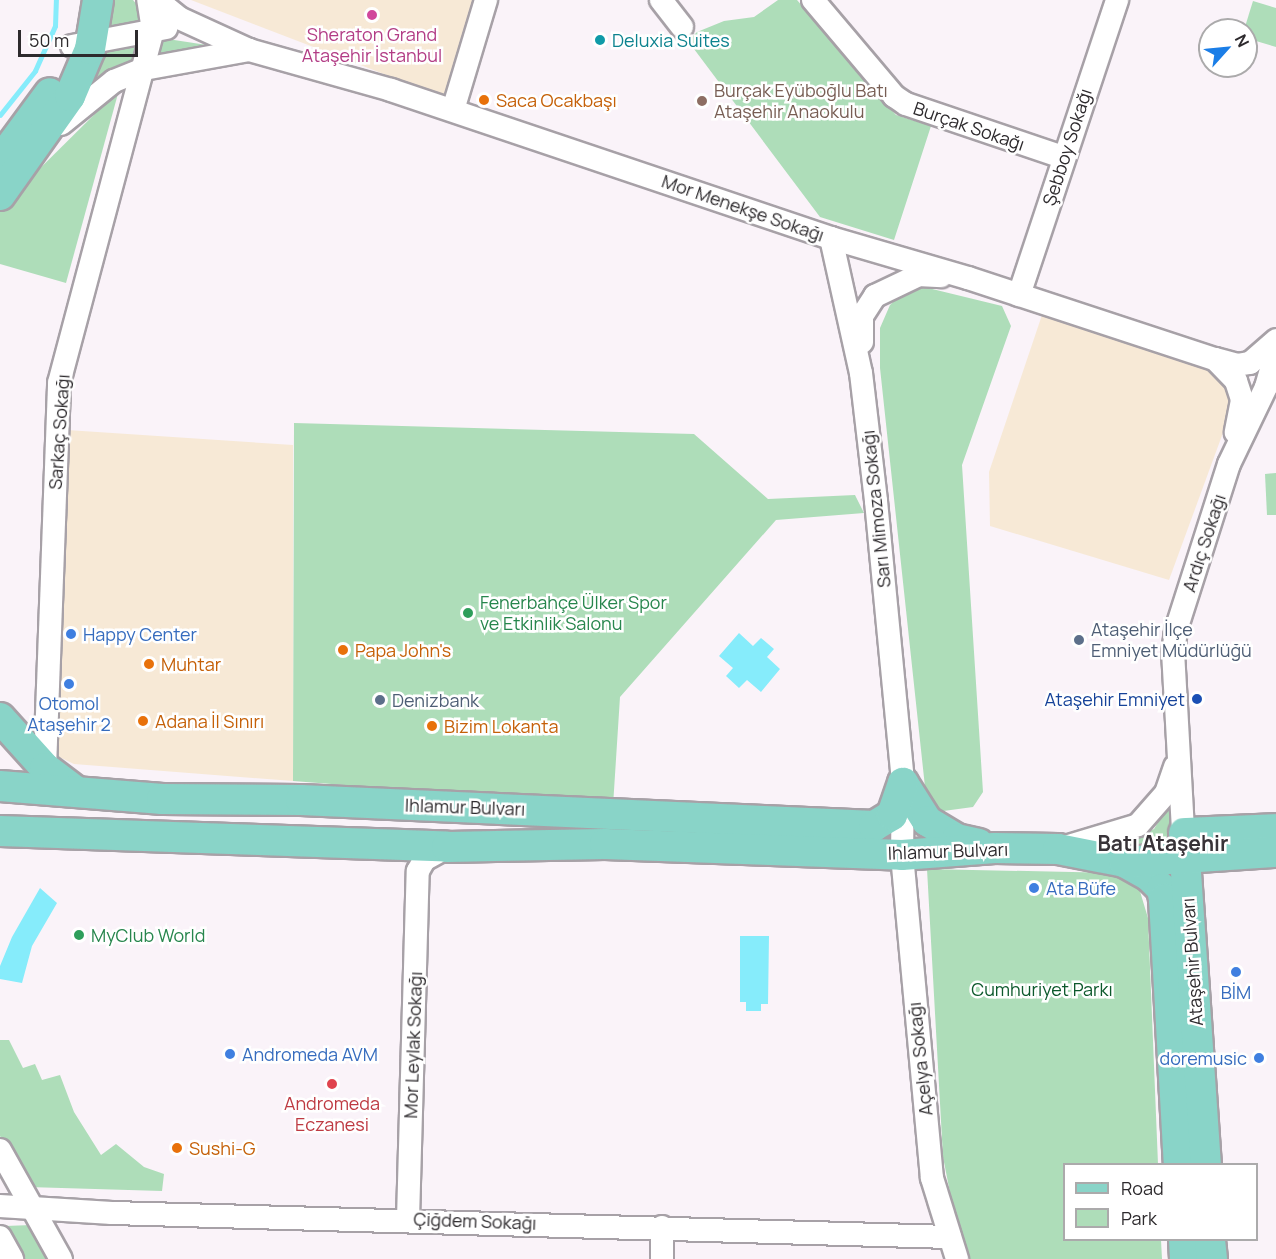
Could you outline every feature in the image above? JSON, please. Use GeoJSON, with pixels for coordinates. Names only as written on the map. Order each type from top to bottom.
{"type":"FeatureCollection","features":[{"type":"Feature","properties":{"kind":"main road"},"geometry":{"type":"LineString","coordinates":[[0,161],[51,93],[82,44],[82,0]]}},
{"type":"Feature","properties":{"kind":"main road"},"geometry":{"type":"LineString","coordinates":[[0,195],[40,143],[70,96],[82,44],[98,0]]}},
{"type":"Feature","properties":{"kind":"main road"},"geometry":{"type":"LineString","coordinates":[[0,718],[45,768],[76,791]]}},
{"type":"Feature","properties":{"kind":"main road"},"geometry":{"type":"LineString","coordinates":[[903,783],[927,821],[942,832],[995,848]]}},
{"type":"Feature","properties":{"kind":"main road","name":"Ihlamur Bulvarı"},"geometry":{"type":"LineString","coordinates":[[0,786],[162,799],[301,800],[874,826],[892,815],[903,783]]}},
{"type":"Feature","properties":{"kind":"main road"},"geometry":{"type":"LineString","coordinates":[[1124,862],[1184,846],[1276,829]]}},
{"type":"Feature","properties":{"kind":"main road","name":"Ihlamur Bulvarı"},"geometry":{"type":"LineString","coordinates":[[0,831],[447,847],[604,844],[902,855],[995,848],[1058,849],[1124,862]]}},
{"type":"Feature","properties":{"kind":"main road"},"geometry":{"type":"LineString","coordinates":[[1184,846],[1276,852]]}},
{"type":"Feature","properties":{"kind":"main road","name":"Ataşehir Bulvarı"},"geometry":{"type":"LineString","coordinates":[[1184,846],[1206,1163]]}},
{"type":"Feature","properties":{"kind":"main road","name":"Ataşehir Bulvarı"},"geometry":{"type":"LineString","coordinates":[[1124,862],[1149,876],[1162,889],[1164,899],[1179,1163]]}},
{"type":"Feature","properties":{"kind":"main road"},"geometry":{"type":"LineString","coordinates":[[1184,1241],[1185,1259]]}},
{"type":"Feature","properties":{"kind":"main road"},"geometry":{"type":"LineString","coordinates":[[1210,1241],[1212,1259]]}},
{"type":"Feature","properties":{"kind":"street","name":"Sarkaç Sokağı"},"geometry":{"type":"LineString","coordinates":[[45,768],[59,383],[144,69],[153,30],[148,0]]}},
{"type":"Feature","properties":{"kind":"street","name":"Mor Menekşe Sokağı"},"geometry":{"type":"LineString","coordinates":[[157,0],[194,25],[249,50],[453,110],[831,238],[1019,294],[1215,359],[1237,365],[1275,366]]}},
{"type":"Feature","properties":{"kind":"street"},"geometry":{"type":"LineString","coordinates":[[453,110],[486,0]]}},
{"type":"Feature","properties":{"kind":"street"},"geometry":{"type":"LineString","coordinates":[[661,0],[682,27]]}},
{"type":"Feature","properties":{"kind":"street","name":"Burçak Sokağı"},"geometry":{"type":"LineString","coordinates":[[813,0],[894,96],[906,104],[1063,157]]}},
{"type":"Feature","properties":{"kind":"street","name":"Şebboy Sokağı"},"geometry":{"type":"LineString","coordinates":[[1019,294],[1117,0]]}},
{"type":"Feature","properties":{"kind":"street"},"geometry":{"type":"LineString","coordinates":[[82,44],[153,30],[194,25]]}},
{"type":"Feature","properties":{"kind":"street"},"geometry":{"type":"LineString","coordinates":[[40,143],[114,81],[144,69],[249,50]]}},
{"type":"Feature","properties":{"kind":"street","name":"Sarı Mimoza Sokağı"},"geometry":{"type":"LineString","coordinates":[[831,238],[861,373],[903,783],[902,855]]}},
{"type":"Feature","properties":{"kind":"street"},"geometry":{"type":"LineString","coordinates":[[861,373],[862,316],[875,296],[919,275],[968,278]]}},
{"type":"Feature","properties":{"kind":"street"},"geometry":{"type":"LineString","coordinates":[[1237,365],[1259,358],[1276,340]]}},
{"type":"Feature","properties":{"kind":"street"},"geometry":{"type":"LineString","coordinates":[[1215,359],[1236,381],[1242,400],[1232,457]]}},
{"type":"Feature","properties":{"kind":"street","name":"Ardıç Sokağı"},"geometry":{"type":"LineString","coordinates":[[1058,849],[1138,825],[1166,793],[1178,760],[1173,654],[1176,630],[1232,457],[1275,366]]}},
{"type":"Feature","properties":{"kind":"street","name":"Ataşehir Bulvarı"},"geometry":{"type":"LineString","coordinates":[[1178,760],[1184,846]]}},
{"type":"Feature","properties":{"kind":"street","name":"Mor Leylak Sokağı"},"geometry":{"type":"LineString","coordinates":[[408,1219],[418,871],[430,855],[447,847]]}},
{"type":"Feature","properties":{"kind":"street","name":"Açelya Sokağı"},"geometry":{"type":"LineString","coordinates":[[902,855],[932,1178],[957,1259]]}},
{"type":"Feature","properties":{"kind":"street"},"geometry":{"type":"LineString","coordinates":[[0,1150],[34,1207],[61,1259]]}},
{"type":"Feature","properties":{"kind":"street","name":"Çiğdem Sokağı"},"geometry":{"type":"LineString","coordinates":[[0,1206],[112,1213],[408,1219],[950,1237]]}},
{"type":"Feature","properties":{"kind":"street"},"geometry":{"type":"LineString","coordinates":[[662,1227],[662,1259]]}},
{"type":"Feature","properties":{"kind":"street"},"geometry":{"type":"LineString","coordinates":[[0,1236],[12,1259]]}},
{"type":"Feature","properties":{"kind":"shaded area"},"geometry":{"type":"Polygon","coordinates":[[[191,0],[473,0],[444,97],[191,0]]]}},
{"type":"Feature","properties":{"kind":"shaded area"},"geometry":{"type":"Polygon","coordinates":[[[1042,315],[1219,370],[1235,400],[1169,580],[990,526],[989,472],[1042,315]]]}},
{"type":"Feature","properties":{"kind":"shaded area"},"geometry":{"type":"Polygon","coordinates":[[[67,430],[293,445],[293,781],[74,764],[53,754],[67,430]]]}},
{"type":"Feature","properties":{"kind":"green space"},"geometry":{"type":"Polygon","coordinates":[[[112,0],[133,0],[139,7],[140,22],[110,30],[112,0]]]}},
{"type":"Feature","properties":{"kind":"green space"},"geometry":{"type":"Polygon","coordinates":[[[778,0],[797,0],[896,115],[931,126],[894,240],[820,217],[688,41],[697,32],[724,21],[754,17],[778,0]]]}},
{"type":"Feature","properties":{"kind":"green space"},"geometry":{"type":"Polygon","coordinates":[[[1253,1],[1276,8],[1276,47],[1258,42],[1258,18],[1248,18],[1253,1]]]}},
{"type":"Feature","properties":{"kind":"green space"},"geometry":{"type":"Polygon","coordinates":[[[161,38],[220,47],[154,59],[161,38]]]}},
{"type":"Feature","properties":{"kind":"green space"},"geometry":{"type":"Polygon","coordinates":[[[134,40],[139,56],[90,91],[109,45],[134,40]]]}},
{"type":"Feature","properties":{"kind":"green space"},"geometry":{"type":"Polygon","coordinates":[[[119,90],[66,283],[0,264],[0,208],[119,90]]]}},
{"type":"Feature","properties":{"kind":"green space"},"geometry":{"type":"Polygon","coordinates":[[[924,287],[1002,306],[1011,326],[962,465],[983,792],[973,807],[936,812],[925,787],[880,368],[880,328],[890,305],[905,290],[924,287]]]}},
{"type":"Feature","properties":{"kind":"green space"},"geometry":{"type":"Polygon","coordinates":[[[294,423],[694,434],[768,499],[855,495],[864,513],[776,520],[620,697],[613,806],[293,781],[294,423]]]}},
{"type":"Feature","properties":{"kind":"green space"},"geometry":{"type":"Polygon","coordinates":[[[1276,473],[1276,515],[1267,515],[1265,474],[1276,473]]]}},
{"type":"Feature","properties":{"kind":"green space"},"geometry":{"type":"Polygon","coordinates":[[[1171,801],[1173,851],[1110,847],[1154,829],[1171,801]]]}},
{"type":"Feature","properties":{"kind":"green space","name":"Cumhuriyet Parkı"},"geometry":{"type":"Polygon","coordinates":[[[927,869],[1117,873],[1139,888],[1148,918],[1158,1163],[1063,1163],[1063,1241],[1161,1241],[1162,1259],[968,1259],[955,1218],[943,1157],[927,869]]]}},
{"type":"Feature","properties":{"kind":"green space"},"geometry":{"type":"Polygon","coordinates":[[[0,1040],[9,1040],[23,1068],[35,1064],[42,1080],[60,1075],[74,1112],[101,1155],[116,1144],[144,1167],[164,1174],[162,1191],[28,1187],[0,1136],[0,1040]]]}},
{"type":"Feature","properties":{"kind":"green space"},"geometry":{"type":"Polygon","coordinates":[[[32,1225],[50,1259],[23,1259],[5,1226],[32,1225]]]}},
{"type":"Feature","properties":{"kind":"water"},"geometry":{"type":"Polygon","coordinates":[[[739,633],[753,646],[761,638],[774,649],[767,657],[780,669],[761,692],[747,680],[739,688],[726,676],[733,668],[719,656],[739,633]]]}},
{"type":"Feature","properties":{"kind":"water"},"geometry":{"type":"Polygon","coordinates":[[[40,888],[57,903],[32,946],[22,983],[0,979],[0,966],[12,937],[40,888]]]}},
{"type":"Feature","properties":{"kind":"water"},"geometry":{"type":"Polygon","coordinates":[[[740,936],[769,936],[768,1004],[761,1004],[761,1011],[746,1011],[746,1002],[740,1002],[740,936]]]}},
{"type":"Feature","properties":{"kind":"waterway"},"geometry":{"type":"LineString","coordinates":[[0,115],[35,71],[55,26],[56,0]]}},
{"type":"Feature","properties":{"kind":"place","name":"Sheraton Grand Ataşehir İstanbul"},"geometry":{"type":"Point","coordinates":[372,15]}},
{"type":"Feature","properties":{"kind":"place","name":"Deluxia Suites"},"geometry":{"type":"Point","coordinates":[600,40]}},
{"type":"Feature","properties":{"kind":"place","name":"Saca Ocakbaşı"},"geometry":{"type":"Point","coordinates":[484,100]}},
{"type":"Feature","properties":{"kind":"place","name":"Burçak Eyüboğlu Batı Ataşehir Anaokulu"},"geometry":{"type":"Point","coordinates":[702,101]}},
{"type":"Feature","properties":{"kind":"place","name":"Fenerbahçe Ülker Spor ve Etkinlik Salonu"},"geometry":{"type":"Point","coordinates":[468,613]}},
{"type":"Feature","properties":{"kind":"place","name":"Happy Center"},"geometry":{"type":"Point","coordinates":[71,634]}},
{"type":"Feature","properties":{"kind":"place","name":"Ataşehir İlçe Emniyet Müdürlüğü"},"geometry":{"type":"Point","coordinates":[1079,640]}},
{"type":"Feature","properties":{"kind":"place","name":"Papa John's"},"geometry":{"type":"Point","coordinates":[343,650]}},
{"type":"Feature","properties":{"kind":"place","name":"Muhtar"},"geometry":{"type":"Point","coordinates":[149,664]}},
{"type":"Feature","properties":{"kind":"place","name":"Otomol Ataşehir 2"},"geometry":{"type":"Point","coordinates":[69,684]}},
{"type":"Feature","properties":{"kind":"place","name":"Ataşehir Emniyet"},"geometry":{"type":"Point","coordinates":[1197,699]}},
{"type":"Feature","properties":{"kind":"place","name":"Denizbank"},"geometry":{"type":"Point","coordinates":[380,700]}},
{"type":"Feature","properties":{"kind":"place","name":"Adana İl Sınırı"},"geometry":{"type":"Point","coordinates":[143,721]}},
{"type":"Feature","properties":{"kind":"place","name":"Bizim Lokanta"},"geometry":{"type":"Point","coordinates":[432,726]}},
{"type":"Feature","properties":{"kind":"place","name":"Ata Büfe"},"geometry":{"type":"Point","coordinates":[1034,888]}},
{"type":"Feature","properties":{"kind":"place","name":"MyClub World"},"geometry":{"type":"Point","coordinates":[79,935]}},
{"type":"Feature","properties":{"kind":"place","name":"BİM"},"geometry":{"type":"Point","coordinates":[1236,972]}},
{"type":"Feature","properties":{"kind":"place","name":"Andromeda AVM"},"geometry":{"type":"Point","coordinates":[230,1054]}},
{"type":"Feature","properties":{"kind":"place","name":"doremusic"},"geometry":{"type":"Point","coordinates":[1259,1058]}},
{"type":"Feature","properties":{"kind":"place","name":"Andromeda Eczanesi"},"geometry":{"type":"Point","coordinates":[332,1084]}},
{"type":"Feature","properties":{"kind":"place","name":"Sushi-G"},"geometry":{"type":"Point","coordinates":[177,1148]}},
{"type":"Feature","properties":{"kind":"district","name":"Batı Ataşehir"},"geometry":{"type":"Point","coordinates":[1163,843]}}]}
